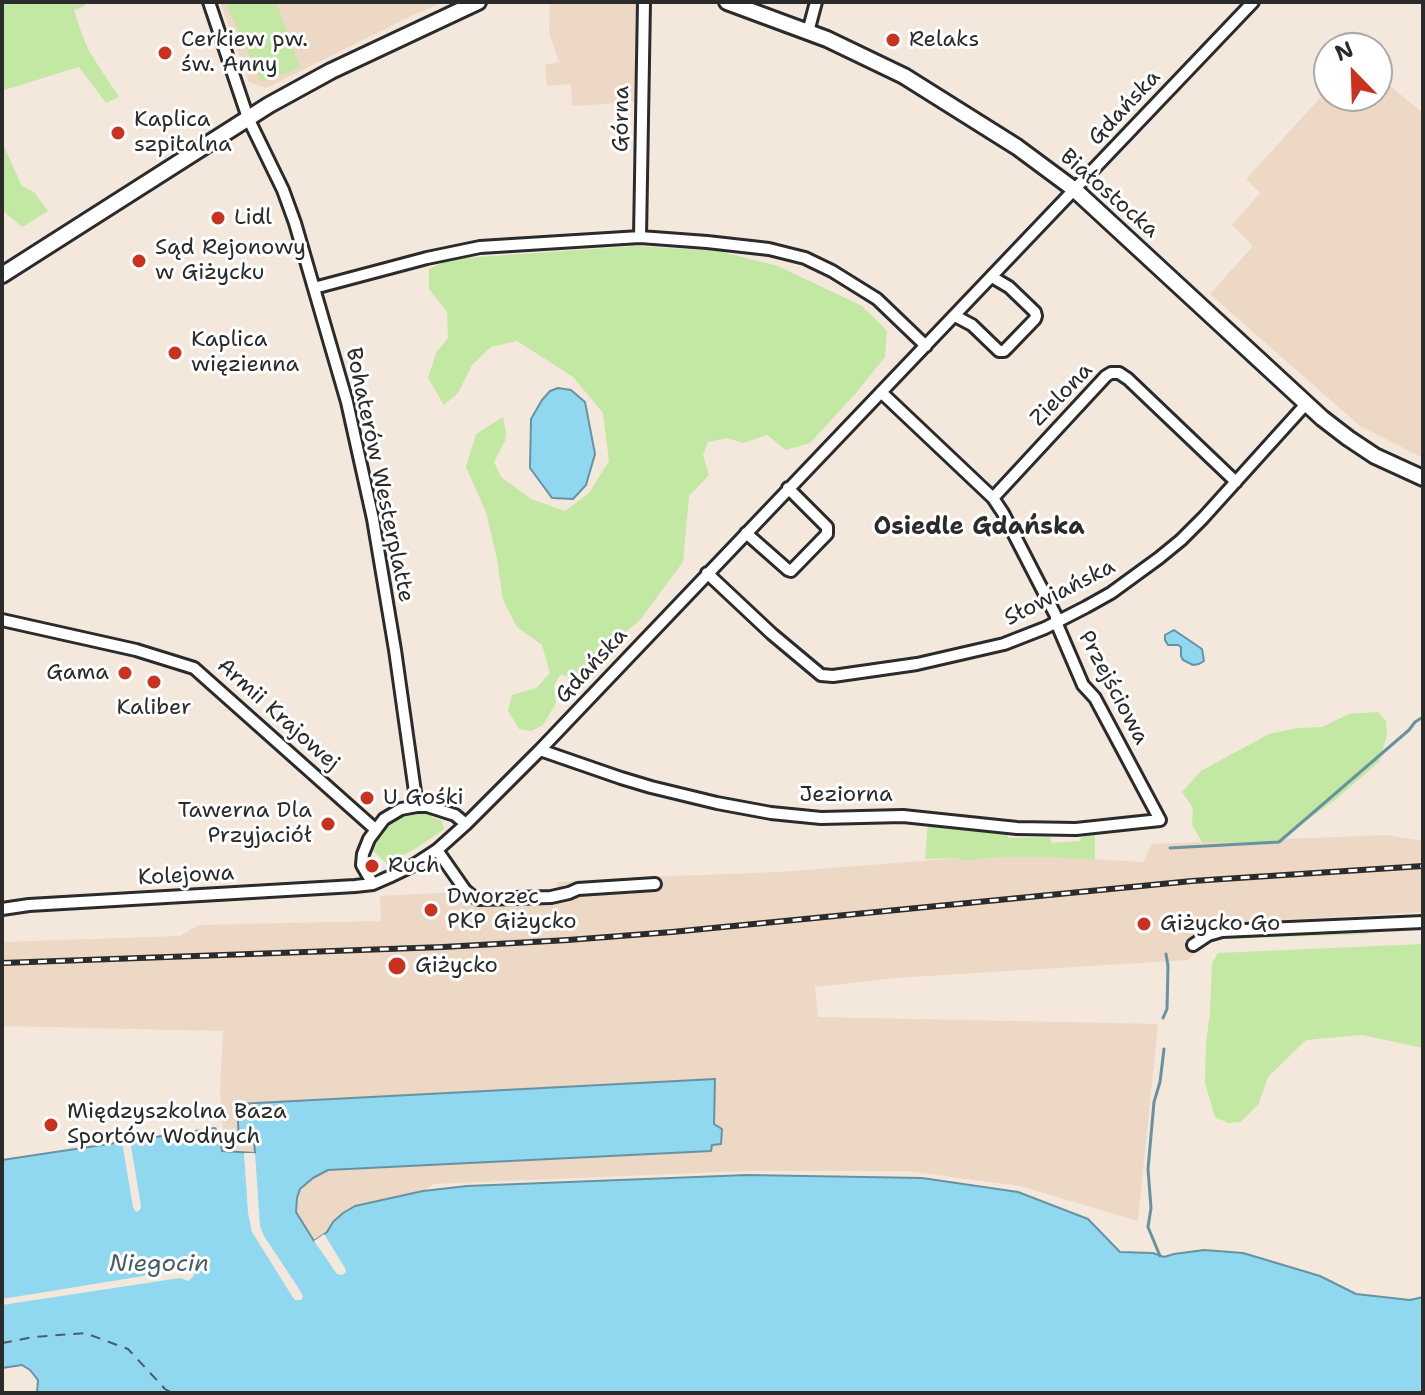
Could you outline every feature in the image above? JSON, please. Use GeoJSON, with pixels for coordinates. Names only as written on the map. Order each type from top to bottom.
{"type":"FeatureCollection","features":[{"type":"Feature","properties":{"kind":"street","name":"Bohaterów Westerplatte"},"geometry":{"type":"LineString","coordinates":[[209,2],[248,118],[283,190],[347,402],[373,519],[417,806]]}},
{"type":"Feature","properties":{"kind":"street"},"geometry":{"type":"LineString","coordinates":[[2,275],[248,118],[331,71],[478,2]]}},
{"type":"Feature","properties":{"kind":"street","name":"Górna"},"geometry":{"type":"LineString","coordinates":[[640,237],[644,2]]}},
{"type":"Feature","properties":{"kind":"street","name":"Białostocka"},"geometry":{"type":"LineString","coordinates":[[727,2],[808,32],[904,76],[1017,147],[1075,190],[1306,404],[1366,450],[1423,478]]}},
{"type":"Feature","properties":{"kind":"street"},"geometry":{"type":"LineString","coordinates":[[808,32],[816,2]]}},
{"type":"Feature","properties":{"kind":"street","name":"Gdańska"},"geometry":{"type":"LineString","coordinates":[[373,884],[414,865],[437,850],[540,750],[1253,2]]}},
{"type":"Feature","properties":{"kind":"street"},"geometry":{"type":"LineString","coordinates":[[314,288],[453,251],[556,241],[640,237],[769,249],[805,258],[832,271],[877,299],[926,346]]}},
{"type":"Feature","properties":{"kind":"street"},"geometry":{"type":"LineString","coordinates":[[955,316],[972,325],[999,351],[1004,351],[1035,319],[1035,312],[1009,287],[992,277]]}},
{"type":"Feature","properties":{"kind":"street","name":"Zielona"},"geometry":{"type":"LineString","coordinates":[[993,498],[1111,373],[1119,373],[1128,379],[1236,482]]}},
{"type":"Feature","properties":{"kind":"street","name":"Przejściowa"},"geometry":{"type":"LineString","coordinates":[[881,392],[993,498],[1003,513],[1056,616],[1083,685],[1095,698],[1160,820]]}},
{"type":"Feature","properties":{"kind":"street","name":"Słowiańska"},"geometry":{"type":"LineString","coordinates":[[707,573],[821,675],[847,674],[962,655],[1004,644],[1056,622],[1111,593],[1159,558],[1188,534],[1306,404]]}},
{"type":"Feature","properties":{"kind":"street"},"geometry":{"type":"LineString","coordinates":[[746,533],[791,571],[827,534],[827,527],[788,488]]}},
{"type":"Feature","properties":{"kind":"street","name":"Armii Krajowej"},"geometry":{"type":"LineString","coordinates":[[2,620],[136,650],[194,668],[375,829]]}},
{"type":"Feature","properties":{"kind":"street","name":"Jeziorna"},"geometry":{"type":"LineString","coordinates":[[540,750],[651,787],[771,813],[821,818],[903,816],[1017,828],[1076,829],[1160,820]]}},
{"type":"Feature","properties":{"kind":"street"},"geometry":{"type":"LineString","coordinates":[[373,884],[362,865],[366,846],[384,819],[401,809],[417,806],[439,809],[455,815],[466,824]]}},
{"type":"Feature","properties":{"kind":"street"},"geometry":{"type":"LineString","coordinates":[[437,850],[465,890],[479,899],[551,897],[578,889],[655,884]]}},
{"type":"Feature","properties":{"kind":"street","name":"Kolejowa"},"geometry":{"type":"LineString","coordinates":[[2,909],[373,884]]}},
{"type":"Feature","properties":{"kind":"street"},"geometry":{"type":"LineString","coordinates":[[1193,945],[1204,936],[1222,931],[1423,922]]}},
{"type":"Feature","properties":{"kind":"shaded area"},"geometry":{"type":"Polygon","coordinates":[[[220,2],[443,2],[266,88],[249,82],[220,2]]]}},
{"type":"Feature","properties":{"kind":"shaded area"},"geometry":{"type":"Polygon","coordinates":[[[550,2],[639,2],[638,97],[634,102],[572,106],[571,84],[547,86],[545,65],[559,62],[549,33],[550,2]]]}},
{"type":"Feature","properties":{"kind":"shaded area"},"geometry":{"type":"Polygon","coordinates":[[[1393,88],[1423,113],[1423,458],[1360,426],[1210,294],[1253,246],[1232,225],[1260,193],[1246,179],[1313,106],[1313,112],[1393,112],[1393,88]]]}},
{"type":"Feature","properties":{"kind":"shaded area"},"geometry":{"type":"Polygon","coordinates":[[[1388,835],[1423,841],[1423,912],[1196,925],[1197,951],[1188,960],[895,978],[815,987],[818,1017],[1158,1024],[1138,1221],[1020,1186],[906,1171],[746,1171],[434,1184],[345,1244],[260,1270],[227,1180],[220,1090],[223,1031],[2,1026],[2,933],[3,942],[180,936],[199,925],[381,921],[380,896],[478,891],[483,896],[557,889],[557,882],[779,872],[960,858],[960,861],[1051,857],[1143,862],[1152,844],[1388,835]]]}},
{"type":"Feature","properties":{"kind":"green space"},"geometry":{"type":"Polygon","coordinates":[[[2,2],[84,2],[85,6],[74,10],[82,35],[119,97],[106,103],[79,67],[2,93],[2,2]]]}},
{"type":"Feature","properties":{"kind":"green space"},"geometry":{"type":"Polygon","coordinates":[[[226,2],[276,2],[300,67],[261,82],[226,2]]]}},
{"type":"Feature","properties":{"kind":"green space"},"geometry":{"type":"Polygon","coordinates":[[[2,142],[22,186],[34,192],[48,211],[22,227],[2,210],[2,142]]]}},
{"type":"Feature","properties":{"kind":"green space"},"geometry":{"type":"Polygon","coordinates":[[[636,246],[718,251],[778,266],[862,306],[887,331],[885,357],[810,443],[786,450],[767,435],[743,443],[727,438],[708,442],[703,455],[709,475],[689,496],[683,562],[640,620],[612,644],[583,678],[560,675],[554,685],[556,703],[543,725],[531,731],[519,729],[508,711],[512,695],[536,688],[550,673],[542,645],[517,627],[503,600],[486,512],[466,467],[476,434],[503,417],[505,441],[494,462],[501,477],[531,499],[565,511],[589,493],[609,461],[603,413],[573,377],[517,341],[491,347],[472,365],[458,393],[444,405],[428,378],[436,353],[448,338],[447,312],[429,289],[429,269],[450,259],[636,246]]]}},
{"type":"Feature","properties":{"kind":"green space"},"geometry":{"type":"Polygon","coordinates":[[[1378,712],[1386,721],[1387,735],[1379,762],[1336,799],[1279,841],[1202,842],[1192,825],[1193,808],[1182,792],[1201,771],[1269,734],[1322,727],[1349,714],[1378,712]]]}},
{"type":"Feature","properties":{"kind":"green space"},"geometry":{"type":"Polygon","coordinates":[[[426,812],[441,820],[443,830],[387,864],[371,849],[375,836],[394,819],[426,812]]]}},
{"type":"Feature","properties":{"kind":"green space"},"geometry":{"type":"Polygon","coordinates":[[[928,824],[1008,831],[1008,838],[1050,837],[1052,843],[1080,841],[1081,837],[1095,835],[1095,860],[1051,857],[960,861],[959,858],[925,859],[928,824]]]}},
{"type":"Feature","properties":{"kind":"green space"},"geometry":{"type":"Polygon","coordinates":[[[1367,930],[1369,934],[1226,939],[1257,934],[1367,930]]]}},
{"type":"Feature","properties":{"kind":"green space"},"geometry":{"type":"Polygon","coordinates":[[[1423,944],[1423,1048],[1362,1035],[1306,1040],[1268,1077],[1259,1103],[1241,1122],[1228,1123],[1215,1117],[1205,1083],[1212,963],[1218,953],[1423,944]]]}},
{"type":"Feature","properties":{"kind":"water"},"geometry":{"type":"Polygon","coordinates":[[[558,388],[571,390],[585,402],[595,454],[586,485],[573,499],[552,498],[530,468],[531,419],[542,400],[558,388]]]}},
{"type":"Feature","properties":{"kind":"water"},"geometry":{"type":"Polygon","coordinates":[[[1174,630],[1202,649],[1204,661],[1193,665],[1183,660],[1181,647],[1168,645],[1165,635],[1174,630]]]}},
{"type":"Feature","properties":{"kind":"water","name":"Niegocin"},"geometry":{"type":"Polygon","coordinates":[[[715,1079],[714,1124],[722,1129],[721,1144],[712,1145],[711,1151],[328,1170],[300,1189],[296,1212],[314,1241],[327,1232],[343,1213],[355,1206],[423,1191],[467,1186],[747,1175],[922,1178],[1018,1192],[1088,1219],[1120,1252],[1153,1253],[1164,1257],[1204,1250],[1243,1253],[1320,1276],[1356,1294],[1410,1300],[1423,1297],[1423,1393],[37,1393],[38,1380],[30,1370],[22,1365],[2,1368],[2,1160],[215,1128],[222,1151],[255,1153],[254,1141],[239,1141],[237,1104],[715,1079]]]}},
{"type":"Feature","properties":{"kind":"pier"},"geometry":{"type":"Polygon","coordinates":[[[130,1140],[141,1206],[136,1212],[122,1142],[130,1140]]]}},
{"type":"Feature","properties":{"kind":"pier"},"geometry":{"type":"Polygon","coordinates":[[[244,1153],[255,1153],[260,1226],[301,1292],[301,1300],[295,1300],[292,1296],[252,1232],[244,1153]]]}},
{"type":"Feature","properties":{"kind":"pier"},"geometry":{"type":"Polygon","coordinates":[[[324,1234],[345,1268],[346,1272],[342,1275],[337,1274],[314,1241],[324,1234]]]}},
{"type":"Feature","properties":{"kind":"pier"},"geometry":{"type":"Polygon","coordinates":[[[185,1264],[193,1269],[194,1276],[188,1281],[180,1278],[2,1305],[2,1299],[180,1270],[185,1264]]]}},
{"type":"Feature","properties":{"kind":"waterway"},"geometry":{"type":"LineString","coordinates":[[1170,848],[1279,842],[1423,717]]}},
{"type":"Feature","properties":{"kind":"waterway"},"geometry":{"type":"LineString","coordinates":[[1163,1018],[1167,1009],[1166,954]]}},
{"type":"Feature","properties":{"kind":"waterway"},"geometry":{"type":"LineString","coordinates":[[1160,1256],[1148,1227],[1151,1208],[1148,1169],[1154,1102],[1164,1049]]}},
{"type":"Feature","properties":{"kind":"ferry route"},"geometry":{"type":"LineString","coordinates":[[2,1343],[85,1333],[128,1349],[172,1393]]}},
{"type":"Feature","properties":{"kind":"railway"},"geometry":{"type":"LineString","coordinates":[[2,963],[568,940],[1192,881],[1423,866]]}},
{"type":"Feature","properties":{"kind":"place","name":"Relaks"},"geometry":{"type":"Point","coordinates":[893,40]}},
{"type":"Feature","properties":{"kind":"place","name":"Cerkiew pw. św. Anny"},"geometry":{"type":"Point","coordinates":[165,53]}},
{"type":"Feature","properties":{"kind":"place","name":"Kaplica szpitalna"},"geometry":{"type":"Point","coordinates":[118,133]}},
{"type":"Feature","properties":{"kind":"place","name":"Lidl"},"geometry":{"type":"Point","coordinates":[218,218]}},
{"type":"Feature","properties":{"kind":"place","name":"Sąd Rejonowy w Giżycku"},"geometry":{"type":"Point","coordinates":[139,261]}},
{"type":"Feature","properties":{"kind":"place","name":"Kaplica więzienna"},"geometry":{"type":"Point","coordinates":[175,353]}},
{"type":"Feature","properties":{"kind":"place","name":"Gama"},"geometry":{"type":"Point","coordinates":[125,673]}},
{"type":"Feature","properties":{"kind":"place","name":"Kaliber"},"geometry":{"type":"Point","coordinates":[154,682]}},
{"type":"Feature","properties":{"kind":"place","name":"U Gośki"},"geometry":{"type":"Point","coordinates":[367,798]}},
{"type":"Feature","properties":{"kind":"place","name":"Tawerna Dla Przyjaciół"},"geometry":{"type":"Point","coordinates":[328,824]}},
{"type":"Feature","properties":{"kind":"place","name":"Ruch"},"geometry":{"type":"Point","coordinates":[372,866]}},
{"type":"Feature","properties":{"kind":"place","name":"Dworzec PKP Giżycko"},"geometry":{"type":"Point","coordinates":[431,910]}},
{"type":"Feature","properties":{"kind":"place","name":"Giżycko Go"},"geometry":{"type":"Point","coordinates":[1144,924]}},
{"type":"Feature","properties":{"kind":"place","name":"Giżycko"},"geometry":{"type":"Point","coordinates":[397,966]}},
{"type":"Feature","properties":{"kind":"place","name":"Międzyszkolna Baza Sportów Wodnych"},"geometry":{"type":"Point","coordinates":[51,1125]}},
{"type":"Feature","properties":{"kind":"district","name":"Osiedle Gdańska"},"geometry":{"type":"Point","coordinates":[979,528]}}]}
